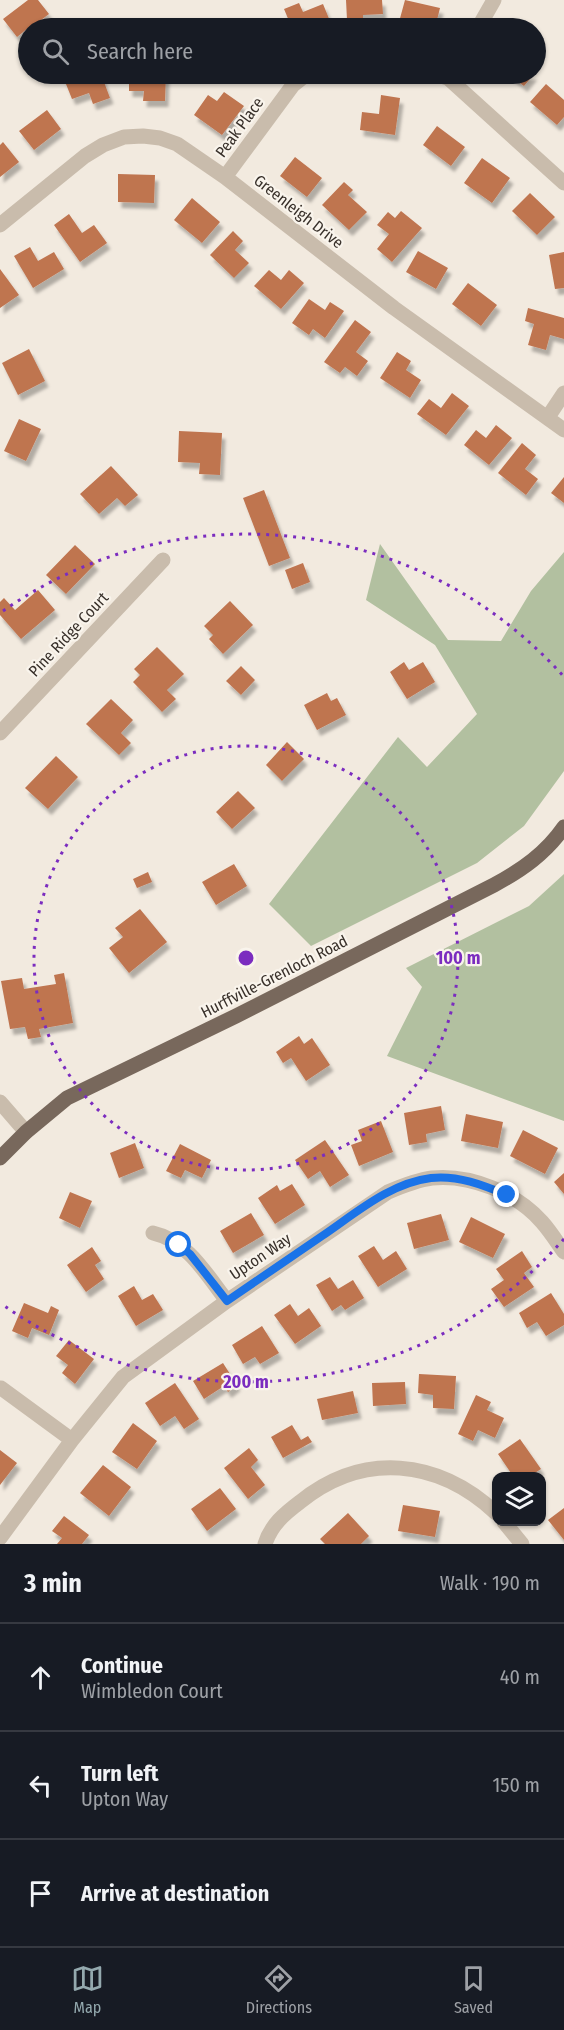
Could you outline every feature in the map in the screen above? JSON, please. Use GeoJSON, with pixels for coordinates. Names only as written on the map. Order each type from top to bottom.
{"type":"FeatureCollection","features":[{"type":"Feature","properties":{"kind":"main road","name":"Hurffville-Grenloch Road"},"geometry":{"type":"LineString","coordinates":[[0,1158],[26,1132],[67,1098],[236,1016],[512,875],[553,844],[564,827]]}},
{"type":"Feature","properties":{"kind":"street"},"geometry":{"type":"LineString","coordinates":[[484,18],[494,0]]}},
{"type":"Feature","properties":{"kind":"street","name":"Peak Place"},"geometry":{"type":"LineString","coordinates":[[225,177],[294,84]]}},
{"type":"Feature","properties":{"kind":"street"},"geometry":{"type":"LineString","coordinates":[[454,84],[564,183]]}},
{"type":"Feature","properties":{"kind":"street","name":"Greenleigh Drive"},"geometry":{"type":"LineString","coordinates":[[0,225],[85,156],[103,145],[124,137],[144,136],[160,138],[177,144],[225,177],[394,308],[564,430]]}},
{"type":"Feature","properties":{"kind":"street"},"geometry":{"type":"LineString","coordinates":[[548,417],[564,393]]}},
{"type":"Feature","properties":{"kind":"street","name":"Pine Ridge Court"},"geometry":{"type":"LineString","coordinates":[[0,734],[163,560]]}},
{"type":"Feature","properties":{"kind":"street"},"geometry":{"type":"LineString","coordinates":[[0,1102],[26,1132]]}},
{"type":"Feature","properties":{"kind":"street","name":"Upton Way"},"geometry":{"type":"LineString","coordinates":[[0,1538],[72,1440],[123,1377],[227,1301],[388,1192],[416,1181],[433,1178],[469,1181],[507,1195],[541,1221],[564,1252]]}},
{"type":"Feature","properties":{"kind":"street"},"geometry":{"type":"LineString","coordinates":[[153,1233],[166,1236],[190,1254],[227,1301]]}},
{"type":"Feature","properties":{"kind":"street"},"geometry":{"type":"LineString","coordinates":[[1,1388],[72,1440]]}},
{"type":"Feature","properties":{"kind":"street"},"geometry":{"type":"LineString","coordinates":[[265,1544],[274,1525],[306,1497],[354,1473],[377,1468],[420,1470],[454,1481],[492,1509]]}},
{"type":"Feature","properties":{"kind":"street"},"geometry":{"type":"LineString","coordinates":[[508,1526],[522,1544]]}},
{"type":"Feature","properties":{"kind":"green space"},"geometry":{"type":"Polygon","coordinates":[[[380,544],[448,640],[501,641],[531,591],[564,552],[564,771],[524,826],[477,863],[311,946],[269,904],[398,737],[427,767],[477,714],[435,645],[366,600],[380,544]]]}},
{"type":"Feature","properties":{"kind":"green space"},"geometry":{"type":"Polygon","coordinates":[[[564,874],[564,1121],[387,1056],[422,987],[406,968],[529,906],[564,874]]]}},
{"type":"Feature","properties":{"kind":"building"},"geometry":{"type":"Polygon","coordinates":[[[28,0],[38,0],[49,14],[44,18],[18,18],[17,37],[3,19],[28,0]]]}},
{"type":"Feature","properties":{"kind":"building"},"geometry":{"type":"Polygon","coordinates":[[[346,0],[382,0],[383,14],[347,18],[346,0]]]}},
{"type":"Feature","properties":{"kind":"building"},"geometry":{"type":"Polygon","coordinates":[[[405,0],[440,8],[438,18],[400,18],[405,0]]]}},
{"type":"Feature","properties":{"kind":"building"},"geometry":{"type":"Polygon","coordinates":[[[299,3],[303,12],[323,4],[329,18],[288,18],[284,9],[299,3]]]}},
{"type":"Feature","properties":{"kind":"building"},"geometry":{"type":"Polygon","coordinates":[[[66,84],[105,84],[110,98],[93,104],[89,93],[72,99],[66,84]]]}},
{"type":"Feature","properties":{"kind":"building"},"geometry":{"type":"Polygon","coordinates":[[[129,84],[166,84],[165,101],[143,101],[144,91],[129,91],[129,84]]]}},
{"type":"Feature","properties":{"kind":"building"},"geometry":{"type":"Polygon","coordinates":[[[546,84],[564,100],[564,117],[557,125],[530,102],[546,84]]]}},
{"type":"Feature","properties":{"kind":"building"},"geometry":{"type":"Polygon","coordinates":[[[224,92],[244,106],[222,135],[194,115],[208,95],[217,101],[224,92]]]}},
{"type":"Feature","properties":{"kind":"building"},"geometry":{"type":"Polygon","coordinates":[[[381,95],[400,98],[395,135],[360,130],[362,112],[379,114],[381,95]]]}},
{"type":"Feature","properties":{"kind":"building"},"geometry":{"type":"Polygon","coordinates":[[[47,110],[61,129],[34,150],[19,131],[47,110]]]}},
{"type":"Feature","properties":{"kind":"building"},"geometry":{"type":"Polygon","coordinates":[[[437,126],[465,147],[451,166],[423,145],[437,126]]]}},
{"type":"Feature","properties":{"kind":"building"},"geometry":{"type":"Polygon","coordinates":[[[3,142],[19,162],[0,177],[0,145],[3,142]]]}},
{"type":"Feature","properties":{"kind":"building"},"geometry":{"type":"Polygon","coordinates":[[[295,157],[322,178],[307,197],[280,176],[295,157]]]}},
{"type":"Feature","properties":{"kind":"building"},"geometry":{"type":"Polygon","coordinates":[[[482,158],[510,178],[492,203],[464,183],[482,158]]]}},
{"type":"Feature","properties":{"kind":"building"},"geometry":{"type":"Polygon","coordinates":[[[118,174],[155,175],[154,203],[118,202],[118,174]]]}},
{"type":"Feature","properties":{"kind":"building"},"geometry":{"type":"Polygon","coordinates":[[[344,182],[353,190],[348,195],[367,212],[349,230],[322,205],[344,182]]]}},
{"type":"Feature","properties":{"kind":"building"},"geometry":{"type":"Polygon","coordinates":[[[530,193],[555,217],[537,235],[512,211],[530,193]]]}},
{"type":"Feature","properties":{"kind":"building"},"geometry":{"type":"Polygon","coordinates":[[[192,198],[220,222],[202,243],[174,220],[192,198]]]}},
{"type":"Feature","properties":{"kind":"building"},"geometry":{"type":"Polygon","coordinates":[[[401,211],[422,228],[392,262],[377,249],[389,234],[377,225],[388,212],[395,218],[401,211]]]}},
{"type":"Feature","properties":{"kind":"building"},"geometry":{"type":"Polygon","coordinates":[[[69,214],[82,233],[94,225],[107,243],[80,262],[54,225],[69,214]]]}},
{"type":"Feature","properties":{"kind":"building"},"geometry":{"type":"Polygon","coordinates":[[[233,231],[243,241],[235,250],[249,263],[234,278],[210,255],[233,231]]]}},
{"type":"Feature","properties":{"kind":"building"},"geometry":{"type":"Polygon","coordinates":[[[30,247],[38,261],[54,252],[64,269],[33,288],[14,256],[30,247]]]}},
{"type":"Feature","properties":{"kind":"building"},"geometry":{"type":"Polygon","coordinates":[[[418,251],[448,268],[436,289],[406,272],[418,251]]]}},
{"type":"Feature","properties":{"kind":"building"},"geometry":{"type":"Polygon","coordinates":[[[564,252],[564,288],[555,289],[549,255],[564,252]]]}},
{"type":"Feature","properties":{"kind":"building"},"geometry":{"type":"Polygon","coordinates":[[[0,269],[19,295],[0,308],[0,269]]]}},
{"type":"Feature","properties":{"kind":"building"},"geometry":{"type":"Polygon","coordinates":[[[269,270],[281,280],[289,270],[304,283],[281,309],[254,286],[269,270]]]}},
{"type":"Feature","properties":{"kind":"building"},"geometry":{"type":"Polygon","coordinates":[[[468,283],[497,305],[481,326],[452,304],[468,283]]]}},
{"type":"Feature","properties":{"kind":"building"},"geometry":{"type":"Polygon","coordinates":[[[309,299],[325,310],[330,302],[344,311],[325,338],[313,329],[309,335],[292,323],[309,299]]]}},
{"type":"Feature","properties":{"kind":"building"},"geometry":{"type":"Polygon","coordinates":[[[528,308],[564,318],[564,339],[550,335],[546,350],[528,345],[534,324],[525,321],[528,308]]]}},
{"type":"Feature","properties":{"kind":"building"},"geometry":{"type":"Polygon","coordinates":[[[355,320],[371,332],[356,352],[368,361],[357,376],[345,367],[340,373],[324,362],[355,320]]]}},
{"type":"Feature","properties":{"kind":"building"},"geometry":{"type":"Polygon","coordinates":[[[29,349],[45,381],[18,395],[2,363],[29,349]]]}},
{"type":"Feature","properties":{"kind":"building"},"geometry":{"type":"Polygon","coordinates":[[[397,352],[411,361],[406,370],[421,380],[410,398],[380,378],[397,352]]]}},
{"type":"Feature","properties":{"kind":"building"},"geometry":{"type":"Polygon","coordinates":[[[452,393],[469,406],[446,435],[417,414],[429,399],[441,408],[452,393]]]}},
{"type":"Feature","properties":{"kind":"building"},"geometry":{"type":"Polygon","coordinates":[[[19,419],[41,429],[26,461],[4,451],[19,419]]]}},
{"type":"Feature","properties":{"kind":"building"},"geometry":{"type":"Polygon","coordinates":[[[496,425],[512,438],[489,465],[464,445],[476,430],[486,438],[496,425]]]}},
{"type":"Feature","properties":{"kind":"building"},"geometry":{"type":"Polygon","coordinates":[[[179,431],[222,433],[220,475],[199,474],[200,463],[178,462],[179,431]]]}},
{"type":"Feature","properties":{"kind":"building"},"geometry":{"type":"Polygon","coordinates":[[[522,443],[536,455],[525,469],[538,479],[526,495],[498,473],[522,443]]]}},
{"type":"Feature","properties":{"kind":"building"},"geometry":{"type":"Polygon","coordinates":[[[111,466],[138,495],[125,506],[117,498],[99,514],[80,494],[111,466]]]}},
{"type":"Feature","properties":{"kind":"building"},"geometry":{"type":"Polygon","coordinates":[[[564,477],[564,503],[551,493],[564,477]]]}},
{"type":"Feature","properties":{"kind":"building"},"geometry":{"type":"Polygon","coordinates":[[[264,490],[290,558],[269,566],[243,498],[264,490]]]}},
{"type":"Feature","properties":{"kind":"building"},"geometry":{"type":"Polygon","coordinates":[[[75,545],[95,564],[66,594],[46,575],[75,545]]]}},
{"type":"Feature","properties":{"kind":"building"},"geometry":{"type":"Polygon","coordinates":[[[303,563],[310,582],[292,589],[285,570],[303,563]]]}},
{"type":"Feature","properties":{"kind":"building"},"geometry":{"type":"Polygon","coordinates":[[[38,590],[55,610],[21,639],[0,615],[0,602],[4,598],[15,610],[38,590]]]}},
{"type":"Feature","properties":{"kind":"building"},"geometry":{"type":"Polygon","coordinates":[[[230,601],[253,625],[223,654],[209,639],[213,635],[204,626],[230,601]]]}},
{"type":"Feature","properties":{"kind":"building"},"geometry":{"type":"Polygon","coordinates":[[[157,647],[184,674],[167,690],[176,699],[162,712],[133,682],[140,675],[134,669],[157,647]]]}},
{"type":"Feature","properties":{"kind":"building"},"geometry":{"type":"Polygon","coordinates":[[[404,662],[409,670],[423,662],[435,682],[407,699],[390,672],[404,662]]]}},
{"type":"Feature","properties":{"kind":"building"},"geometry":{"type":"Polygon","coordinates":[[[241,666],[255,680],[241,695],[226,681],[241,666]]]}},
{"type":"Feature","properties":{"kind":"building"},"geometry":{"type":"Polygon","coordinates":[[[327,693],[331,701],[337,698],[346,715],[317,730],[304,705],[327,693]]]}},
{"type":"Feature","properties":{"kind":"building"},"geometry":{"type":"Polygon","coordinates":[[[111,699],[133,720],[121,733],[131,743],[119,755],[86,724],[111,699]]]}},
{"type":"Feature","properties":{"kind":"building"},"geometry":{"type":"Polygon","coordinates":[[[287,742],[304,759],[282,781],[266,765],[287,742]]]}},
{"type":"Feature","properties":{"kind":"building"},"geometry":{"type":"Polygon","coordinates":[[[56,756],[78,777],[48,809],[25,788],[56,756]]]}},
{"type":"Feature","properties":{"kind":"building"},"geometry":{"type":"Polygon","coordinates":[[[238,791],[255,808],[232,829],[216,812],[238,791]]]}},
{"type":"Feature","properties":{"kind":"building"},"geometry":{"type":"Polygon","coordinates":[[[234,864],[247,886],[216,905],[202,882],[234,864]]]}},
{"type":"Feature","properties":{"kind":"building"},"geometry":{"type":"Polygon","coordinates":[[[148,872],[152,882],[137,888],[133,879],[148,872]]]}},
{"type":"Feature","properties":{"kind":"building"},"geometry":{"type":"Polygon","coordinates":[[[140,909],[167,942],[129,973],[109,948],[123,937],[115,928],[140,909]]]}},
{"type":"Feature","properties":{"kind":"building"},"geometry":{"type":"Polygon","coordinates":[[[64,973],[73,1023],[39,1029],[41,1037],[28,1039],[25,1027],[10,1029],[1,981],[22,978],[24,989],[56,984],[54,975],[64,973]]]}},
{"type":"Feature","properties":{"kind":"building"},"geometry":{"type":"Polygon","coordinates":[[[299,1036],[304,1044],[312,1038],[330,1065],[306,1081],[291,1058],[283,1063],[276,1052],[299,1036]]]}},
{"type":"Feature","properties":{"kind":"building"},"geometry":{"type":"Polygon","coordinates":[[[441,1106],[445,1130],[426,1134],[427,1142],[409,1145],[404,1113],[441,1106]]]}},
{"type":"Feature","properties":{"kind":"building"},"geometry":{"type":"Polygon","coordinates":[[[466,1114],[503,1122],[498,1148],[461,1141],[466,1114]]]}},
{"type":"Feature","properties":{"kind":"building"},"geometry":{"type":"Polygon","coordinates":[[[381,1121],[393,1152],[359,1166],[351,1145],[362,1141],[358,1130],[381,1121]]]}},
{"type":"Feature","properties":{"kind":"building"},"geometry":{"type":"Polygon","coordinates":[[[523,1130],[558,1148],[545,1174],[510,1156],[523,1130]]]}},
{"type":"Feature","properties":{"kind":"building"},"geometry":{"type":"Polygon","coordinates":[[[325,1140],[349,1175],[330,1187],[320,1171],[308,1179],[295,1160],[325,1140]]]}},
{"type":"Feature","properties":{"kind":"building"},"geometry":{"type":"Polygon","coordinates":[[[135,1143],[144,1168],[119,1178],[110,1153],[135,1143]]]}},
{"type":"Feature","properties":{"kind":"building"},"geometry":{"type":"Polygon","coordinates":[[[180,1144],[211,1160],[202,1178],[185,1170],[181,1178],[166,1171],[180,1144]]]}},
{"type":"Feature","properties":{"kind":"building"},"geometry":{"type":"Polygon","coordinates":[[[564,1173],[564,1194],[554,1182],[564,1173]]]}},
{"type":"Feature","properties":{"kind":"building"},"geometry":{"type":"Polygon","coordinates":[[[292,1184],[305,1205],[275,1224],[258,1198],[277,1185],[280,1191],[292,1184]]]}},
{"type":"Feature","properties":{"kind":"building"},"geometry":{"type":"Polygon","coordinates":[[[70,1192],[92,1201],[80,1228],[59,1218],[70,1192]]]}},
{"type":"Feature","properties":{"kind":"building"},"geometry":{"type":"Polygon","coordinates":[[[251,1213],[264,1235],[233,1253],[220,1231],[251,1213]]]}},
{"type":"Feature","properties":{"kind":"building"},"geometry":{"type":"Polygon","coordinates":[[[441,1214],[449,1240],[414,1249],[407,1223],[441,1214]]]}},
{"type":"Feature","properties":{"kind":"building"},"geometry":{"type":"Polygon","coordinates":[[[471,1217],[505,1234],[493,1258],[459,1242],[471,1217]]]}},
{"type":"Feature","properties":{"kind":"building"},"geometry":{"type":"Polygon","coordinates":[[[374,1246],[383,1260],[396,1251],[407,1269],[378,1287],[358,1256],[374,1246]]]}},
{"type":"Feature","properties":{"kind":"building"},"geometry":{"type":"Polygon","coordinates":[[[92,1247],[101,1261],[95,1265],[104,1279],[86,1292],[67,1265],[92,1247]]]}},
{"type":"Feature","properties":{"kind":"building"},"geometry":{"type":"Polygon","coordinates":[[[522,1251],[532,1267],[524,1273],[534,1287],[504,1307],[491,1289],[504,1280],[496,1269],[522,1251]]]}},
{"type":"Feature","properties":{"kind":"building"},"geometry":{"type":"Polygon","coordinates":[[[330,1277],[338,1289],[353,1280],[364,1298],[345,1310],[341,1305],[332,1311],[316,1285],[330,1277]]]}},
{"type":"Feature","properties":{"kind":"building"},"geometry":{"type":"Polygon","coordinates":[[[134,1286],[142,1300],[153,1294],[163,1310],[136,1326],[118,1296],[134,1286]]]}},
{"type":"Feature","properties":{"kind":"building"},"geometry":{"type":"Polygon","coordinates":[[[551,1293],[564,1314],[564,1325],[546,1336],[537,1322],[527,1328],[519,1313],[551,1293]]]}},
{"type":"Feature","properties":{"kind":"building"},"geometry":{"type":"Polygon","coordinates":[[[24,1303],[48,1313],[51,1306],[59,1310],[49,1335],[32,1328],[28,1338],[12,1331],[24,1303]]]}},
{"type":"Feature","properties":{"kind":"building"},"geometry":{"type":"Polygon","coordinates":[[[290,1304],[298,1316],[309,1308],[321,1326],[295,1344],[274,1315],[290,1304]]]}},
{"type":"Feature","properties":{"kind":"building"},"geometry":{"type":"Polygon","coordinates":[[[262,1326],[279,1353],[260,1364],[255,1357],[243,1364],[232,1345],[262,1326]]]}},
{"type":"Feature","properties":{"kind":"building"},"geometry":{"type":"Polygon","coordinates":[[[69,1340],[94,1359],[75,1384],[62,1373],[68,1365],[56,1356],[69,1340]]]}},
{"type":"Feature","properties":{"kind":"building"},"geometry":{"type":"Polygon","coordinates":[[[223,1363],[237,1385],[228,1392],[224,1386],[204,1399],[193,1381],[223,1363]]]}},
{"type":"Feature","properties":{"kind":"building"},"geometry":{"type":"Polygon","coordinates":[[[419,1374],[456,1376],[454,1409],[433,1408],[433,1395],[418,1393],[419,1374]]]}},
{"type":"Feature","properties":{"kind":"building"},"geometry":{"type":"Polygon","coordinates":[[[405,1382],[406,1404],[373,1406],[372,1383],[405,1382]]]}},
{"type":"Feature","properties":{"kind":"building"},"geometry":{"type":"Polygon","coordinates":[[[175,1383],[199,1419],[184,1429],[175,1416],[160,1426],[145,1403],[175,1383]]]}},
{"type":"Feature","properties":{"kind":"building"},"geometry":{"type":"Polygon","coordinates":[[[353,1391],[358,1413],[322,1420],[317,1399],[353,1391]]]}},
{"type":"Feature","properties":{"kind":"building"},"geometry":{"type":"Polygon","coordinates":[[[476,1395],[491,1402],[487,1410],[504,1418],[495,1438],[478,1430],[473,1441],[458,1434],[476,1395]]]}},
{"type":"Feature","properties":{"kind":"building"},"geometry":{"type":"Polygon","coordinates":[[[133,1423],[157,1441],[137,1469],[112,1452],[133,1423]]]}},
{"type":"Feature","properties":{"kind":"building"},"geometry":{"type":"Polygon","coordinates":[[[292,1425],[301,1440],[308,1436],[312,1442],[283,1458],[271,1437],[292,1425]]]}},
{"type":"Feature","properties":{"kind":"building"},"geometry":{"type":"Polygon","coordinates":[[[520,1439],[541,1469],[536,1472],[510,1472],[498,1454],[520,1439]]]}},
{"type":"Feature","properties":{"kind":"building"},"geometry":{"type":"Polygon","coordinates":[[[249,1448],[258,1460],[251,1467],[265,1485],[248,1499],[224,1468],[249,1448]]]}},
{"type":"Feature","properties":{"kind":"building"},"geometry":{"type":"Polygon","coordinates":[[[0,1450],[17,1463],[0,1485],[0,1450]]]}},
{"type":"Feature","properties":{"kind":"building"},"geometry":{"type":"Polygon","coordinates":[[[103,1465],[131,1487],[109,1516],[80,1493],[103,1465]]]}},
{"type":"Feature","properties":{"kind":"building"},"geometry":{"type":"Polygon","coordinates":[[[220,1488],[236,1509],[207,1531],[191,1509],[220,1488]]]}},
{"type":"Feature","properties":{"kind":"building"},"geometry":{"type":"Polygon","coordinates":[[[403,1505],[440,1511],[435,1537],[398,1531],[403,1505]]]}},
{"type":"Feature","properties":{"kind":"building"},"geometry":{"type":"Polygon","coordinates":[[[564,1508],[564,1540],[548,1520],[564,1508]]]}},
{"type":"Feature","properties":{"kind":"building"},"geometry":{"type":"Polygon","coordinates":[[[348,1513],[369,1536],[361,1544],[325,1544],[320,1539],[348,1513]]]}},
{"type":"Feature","properties":{"kind":"building"},"geometry":{"type":"Polygon","coordinates":[[[64,1516],[89,1535],[82,1544],[57,1544],[62,1538],[52,1531],[64,1516]]]}},
{"type":"Feature","properties":{"kind":"route"},"geometry":{"type":"LineString","coordinates":[[179,1245],[190,1254],[227,1301],[372,1202],[402,1186],[433,1178],[451,1178],[469,1181],[507,1195]]}}]}
